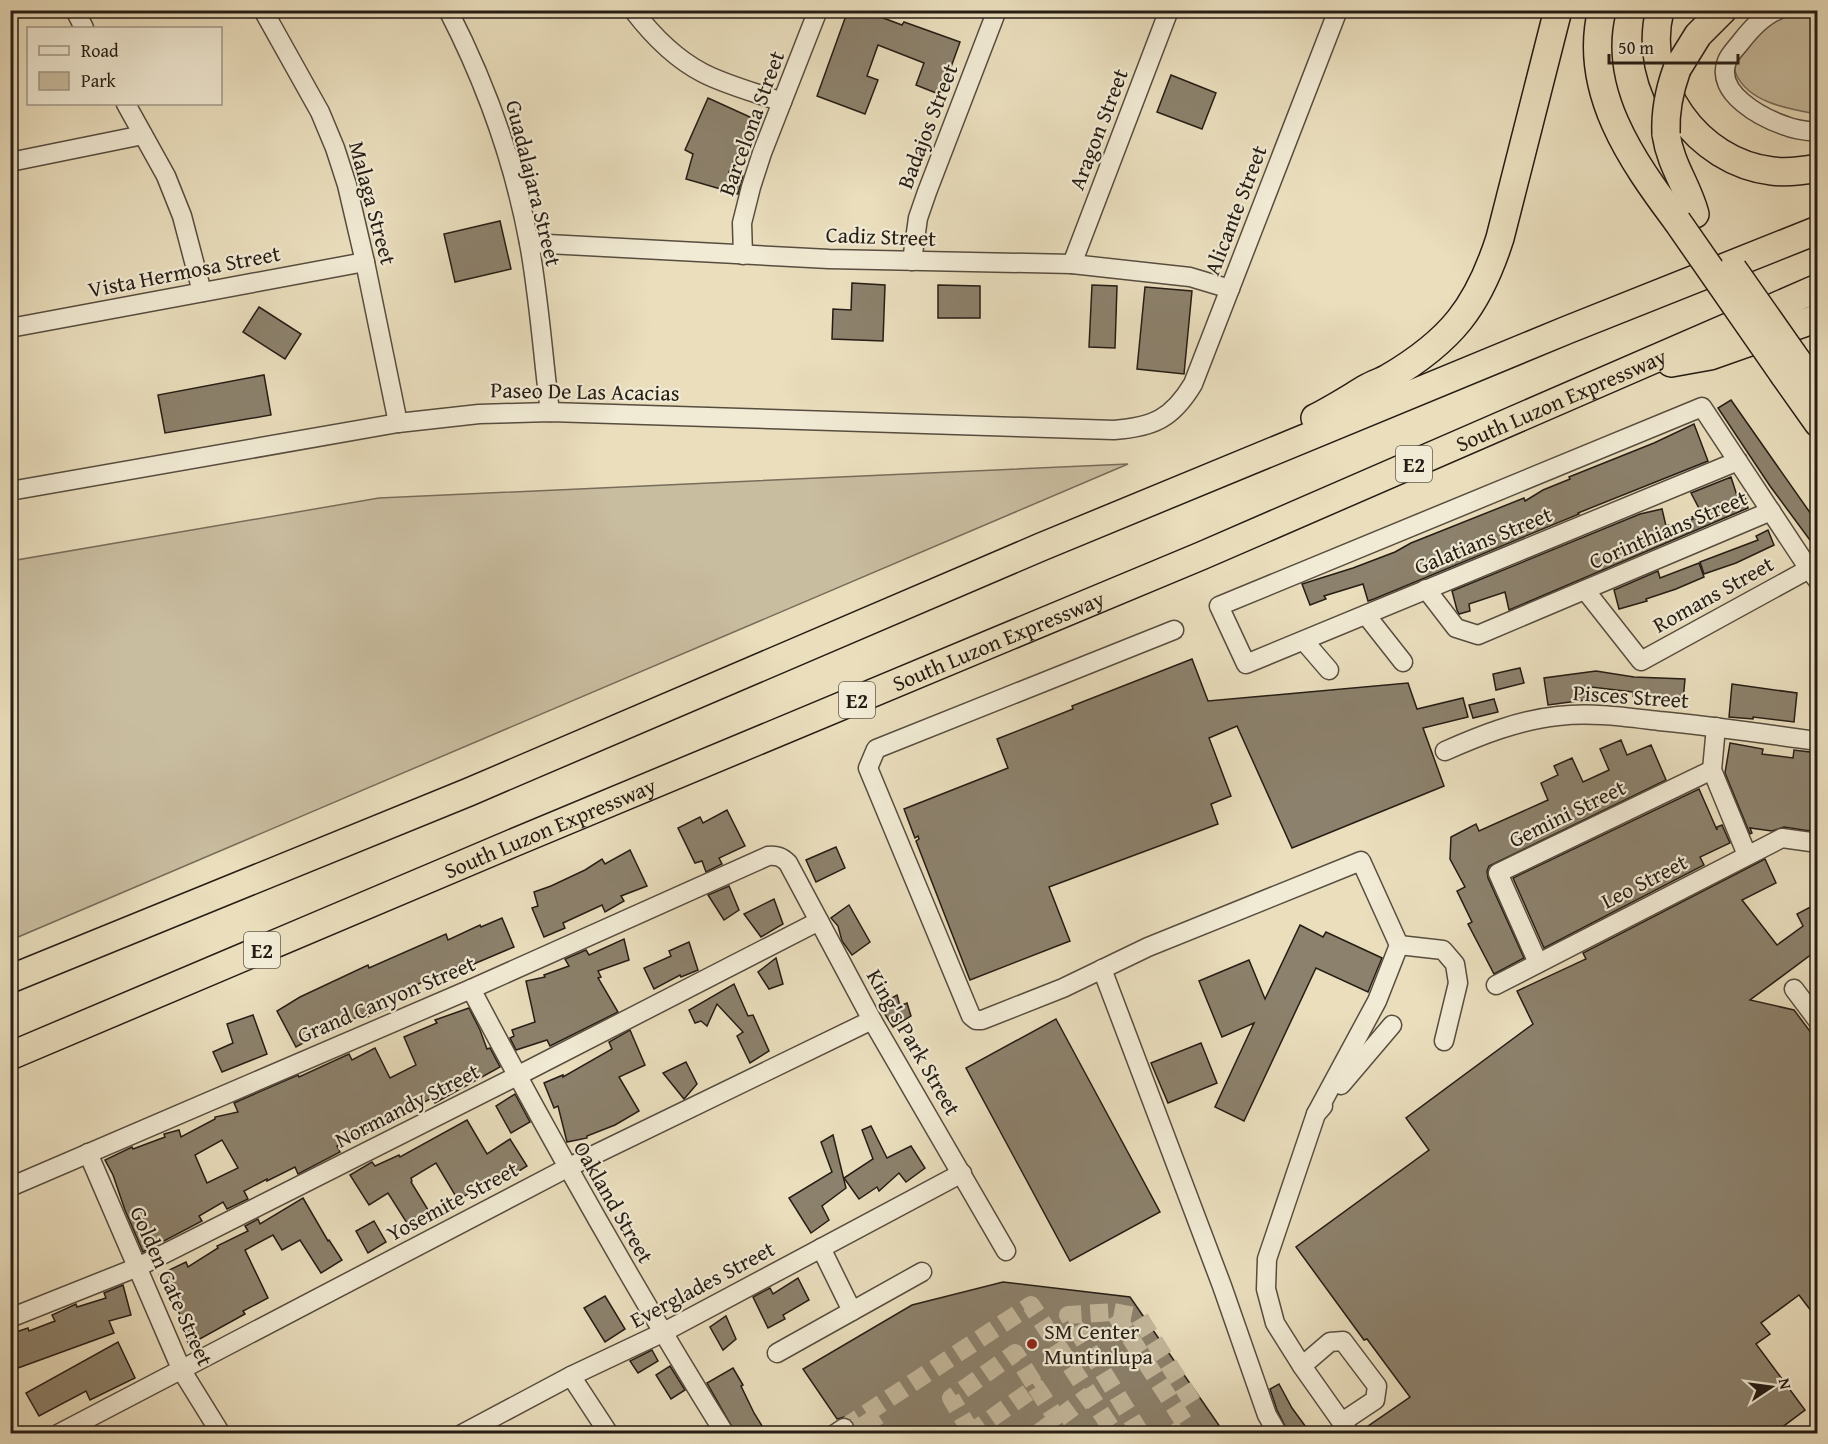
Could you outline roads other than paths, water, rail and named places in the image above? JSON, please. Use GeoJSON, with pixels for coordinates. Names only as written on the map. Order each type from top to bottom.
{"type":"FeatureCollection","features":[{"type":"Feature","properties":{"kind":"highway"},"geometry":{"type":"LineString","coordinates":[[1253,460],[1298,427],[1388,378],[1442,340],[1472,304],[1490,270],[1500,238],[1558,10]]}},
{"type":"Feature","properties":{"kind":"highway"},"geometry":{"type":"LineString","coordinates":[[1602,10],[1599,31],[1599,69],[1612,116],[1633,157],[1686,217],[1793,371],[1818,423]]}},
{"type":"Feature","properties":{"kind":"highway"},"geometry":{"type":"LineString","coordinates":[[1618,10],[1614,44],[1615,70],[1623,106],[1636,136],[1686,217]]}},
{"type":"Feature","properties":{"kind":"highway"},"geometry":{"type":"LineString","coordinates":[[1660,10],[1656,31],[1665,87],[1678,112],[1700,138],[1709,146],[1737,162],[1759,169],[1785,172],[1818,168]]}},
{"type":"Feature","properties":{"kind":"highway"},"geometry":{"type":"LineString","coordinates":[[1686,217],[1690,196],[1671,158],[1666,134],[1665,116],[1668,99],[1677,69],[1698,35],[1724,10]]}},
{"type":"Feature","properties":{"kind":"highway"},"geometry":{"type":"LineString","coordinates":[[1751,258],[1818,216]]}},
{"type":"Feature","properties":{"kind":"highway"},"geometry":{"type":"LineString","coordinates":[[10,979],[469,792],[1041,547],[1566,330],[1818,230]]}},
{"type":"Feature","properties":{"kind":"highway","name":"South Luzon Expressway"},"geometry":{"type":"LineString","coordinates":[[10,1056],[513,843],[1191,561],[1818,288]]}},
{"type":"Feature","properties":{"kind":"highway"},"geometry":{"type":"LineString","coordinates":[[1626,372],[1710,356],[1818,318]]}},
{"type":"Feature","properties":{"kind":"highway"},"geometry":{"type":"LineString","coordinates":[[1793,371],[1818,388]]}},
{"type":"Feature","properties":{"kind":"street"},"geometry":{"type":"LineString","coordinates":[[75,10],[84,27]]}},
{"type":"Feature","properties":{"kind":"street","name":"Malaga Street"},"geometry":{"type":"LineString","coordinates":[[263,10],[320,112],[335,148],[347,185],[365,262],[398,423]]}},
{"type":"Feature","properties":{"kind":"street","name":"Guadalajara Street"},"geometry":{"type":"LineString","coordinates":[[448,10],[492,107],[529,243],[550,412]]}},
{"type":"Feature","properties":{"kind":"street"},"geometry":{"type":"LineString","coordinates":[[633,10],[646,28],[674,55],[703,74],[782,102]]}},
{"type":"Feature","properties":{"kind":"street","name":"Barcelona Street"},"geometry":{"type":"LineString","coordinates":[[743,255],[742,223],[750,188],[818,10]]}},
{"type":"Feature","properties":{"kind":"street","name":"Badajos Street"},"geometry":{"type":"LineString","coordinates":[[912,261],[918,218],[997,10]]}},
{"type":"Feature","properties":{"kind":"street","name":"Aragon Street"},"geometry":{"type":"LineString","coordinates":[[1072,264],[1169,10]]}},
{"type":"Feature","properties":{"kind":"street","name":"Alicante Street"},"geometry":{"type":"LineString","coordinates":[[1163,419],[1182,403],[1193,384],[1338,10]]}},
{"type":"Feature","properties":{"kind":"street"},"geometry":{"type":"LineString","coordinates":[[1778,10],[1762,19],[1743,39],[1727,61],[1725,79],[1740,100],[1756,112],[1786,126],[1818,132]]}},
{"type":"Feature","properties":{"kind":"street"},"geometry":{"type":"LineString","coordinates":[[127,105],[166,176],[182,216],[202,292]]}},
{"type":"Feature","properties":{"kind":"street"},"geometry":{"type":"LineString","coordinates":[[10,162],[143,135]]}},
{"type":"Feature","properties":{"kind":"street","name":"Cadiz Street"},"geometry":{"type":"LineString","coordinates":[[529,243],[743,255],[1072,264],[1190,277],[1230,288]]}},
{"type":"Feature","properties":{"kind":"street","name":"Vista Hermosa Street"},"geometry":{"type":"LineString","coordinates":[[10,328],[365,262]]}},
{"type":"Feature","properties":{"kind":"street","name":"Galatians Street"},"geometry":{"type":"LineString","coordinates":[[1702,407],[1738,461],[1246,664],[1219,606],[1702,407]]}},
{"type":"Feature","properties":{"kind":"street","name":"Paseo De Las Acacias"},"geometry":{"type":"LineString","coordinates":[[10,491],[398,423],[479,414],[550,412],[1114,430],[1140,428],[1163,419]]}},
{"type":"Feature","properties":{"kind":"street"},"geometry":{"type":"LineString","coordinates":[[1738,461],[1813,575]]}},
{"type":"Feature","properties":{"kind":"street","name":"Corinthians Street"},"geometry":{"type":"LineString","coordinates":[[1426,590],[1456,628],[1478,635],[1771,512]]}},
{"type":"Feature","properties":{"kind":"street","name":"Romans Street"},"geometry":{"type":"LineString","coordinates":[[1585,590],[1641,661],[1813,575]]}},
{"type":"Feature","properties":{"kind":"street"},"geometry":{"type":"LineString","coordinates":[[1366,615],[1403,662]]}},
{"type":"Feature","properties":{"kind":"street"},"geometry":{"type":"LineString","coordinates":[[1174,630],[876,749],[868,768],[971,1016],[976,1020],[982,1020],[1063,988],[1148,947],[1361,861],[1399,945],[1377,1001],[1316,1114],[1267,1259],[1266,1289],[1275,1323],[1302,1366],[1346,1428],[1375,1400],[1377,1386],[1343,1341],[1330,1342],[1302,1366]]}},
{"type":"Feature","properties":{"kind":"street"},"geometry":{"type":"LineString","coordinates":[[1304,641],[1329,670]]}},
{"type":"Feature","properties":{"kind":"street","name":"Pisces Street"},"geometry":{"type":"LineString","coordinates":[[1445,751],[1479,736],[1528,722],[1590,713],[1818,741]]}},
{"type":"Feature","properties":{"kind":"street"},"geometry":{"type":"LineString","coordinates":[[1716,727],[1712,770],[1747,855]]}},
{"type":"Feature","properties":{"kind":"street","name":"Gemini Street"},"geometry":{"type":"LineString","coordinates":[[1538,963],[1498,873],[1712,770]]}},
{"type":"Feature","properties":{"kind":"street","name":"Leo Street"},"geometry":{"type":"LineString","coordinates":[[1496,985],[1782,838],[1818,843]]}},
{"type":"Feature","properties":{"kind":"street","name":"Grand Canyon Street"},"geometry":{"type":"LineString","coordinates":[[10,1187],[471,989],[768,856],[780,857]]}},
{"type":"Feature","properties":{"kind":"street","name":"King's Park Street"},"geometry":{"type":"LineString","coordinates":[[780,857],[788,863],[872,1020],[1006,1251]]}},
{"type":"Feature","properties":{"kind":"street","name":"Normandy Street"},"geometry":{"type":"LineString","coordinates":[[10,1318],[138,1267],[517,1077],[819,921]]}},
{"type":"Feature","properties":{"kind":"street"},"geometry":{"type":"LineString","coordinates":[[1399,945],[1443,950],[1455,964],[1458,983],[1444,1041]]}},
{"type":"Feature","properties":{"kind":"street"},"geometry":{"type":"LineString","coordinates":[[1102,969],[1222,1286],[1267,1415],[1278,1434]]}},
{"type":"Feature","properties":{"kind":"street","name":"Oakland Street"},"geometry":{"type":"LineString","coordinates":[[471,989],[567,1168],[662,1333],[724,1434]]}},
{"type":"Feature","properties":{"kind":"street"},"geometry":{"type":"LineString","coordinates":[[1794,989],[1818,1021]]}},
{"type":"Feature","properties":{"kind":"street","name":"Yosemite Street"},"geometry":{"type":"LineString","coordinates":[[58,1434],[567,1168],[872,1020]]}},
{"type":"Feature","properties":{"kind":"street"},"geometry":{"type":"LineString","coordinates":[[1316,1114],[1392,1025]]}},
{"type":"Feature","properties":{"kind":"street","name":"Golden Gate Street"},"geometry":{"type":"LineString","coordinates":[[88,1153],[182,1371],[221,1434]]}},
{"type":"Feature","properties":{"kind":"street","name":"Everglades Street"},"geometry":{"type":"LineString","coordinates":[[462,1434],[483,1429],[571,1376],[662,1333],[962,1173]]}},
{"type":"Feature","properties":{"kind":"street"},"geometry":{"type":"LineString","coordinates":[[821,1248],[852,1311]]}},
{"type":"Feature","properties":{"kind":"street"},"geometry":{"type":"LineString","coordinates":[[777,1353],[922,1272]]}},
{"type":"Feature","properties":{"kind":"street"},"geometry":{"type":"LineString","coordinates":[[571,1376],[609,1434]]}},
{"type":"Feature","properties":{"kind":"tunnel"},"geometry":{"type":"LineString","coordinates":[[844,1428],[1031,1305],[1115,1434]]}},
{"type":"Feature","properties":{"kind":"tunnel"},"geometry":{"type":"LineString","coordinates":[[1114,1312],[1139,1317],[1193,1403]]}},
{"type":"Feature","properties":{"kind":"tunnel"},"geometry":{"type":"LineString","coordinates":[[1141,1434],[1068,1315],[1114,1312],[1186,1425],[1174,1434]]}},
{"type":"Feature","properties":{"kind":"tunnel"},"geometry":{"type":"LineString","coordinates":[[971,1432],[951,1398],[1015,1353],[1036,1387]]}},
{"type":"Feature","properties":{"kind":"tunnel"},"geometry":{"type":"LineString","coordinates":[[969,1434],[1036,1387],[1067,1434]]}},
{"type":"Feature","properties":{"kind":"tunnel"},"geometry":{"type":"LineString","coordinates":[[1037,1434],[1090,1395]]}},
{"type":"Feature","properties":{"kind":"tunnel"},"geometry":{"type":"LineString","coordinates":[[866,1413],[880,1434]]}},
{"type":"Feature","properties":{"kind":"place","name":"SM Center Muntinlupa"},"geometry":{"type":"Point","coordinates":[1032,1344]}}]}
